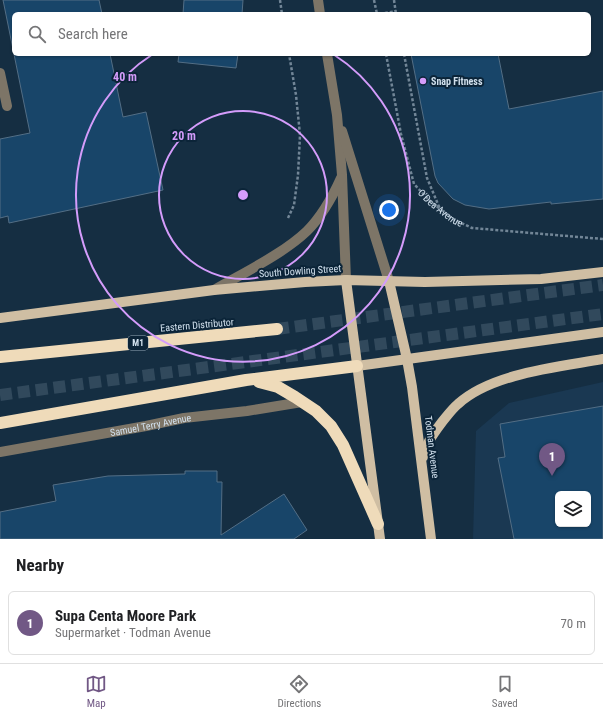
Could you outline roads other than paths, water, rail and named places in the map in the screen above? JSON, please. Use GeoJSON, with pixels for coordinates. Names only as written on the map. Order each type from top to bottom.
{"type":"FeatureCollection","features":[{"type":"Feature","properties":{"kind":"highway","name":"Eastern Distributor"},"geometry":{"type":"LineString","coordinates":[[0,357],[276,329]]}},
{"type":"Feature","properties":{"kind":"highway"},"geometry":{"type":"LineString","coordinates":[[0,423],[246,380],[357,366]]}},
{"type":"Feature","properties":{"kind":"highway"},"geometry":{"type":"LineString","coordinates":[[246,380],[270,384],[284,390],[316,411],[335,432],[378,524]]}},
{"type":"Feature","properties":{"kind":"main road","name":"South Dowling Street"},"geometry":{"type":"LineString","coordinates":[[0,318],[214,290],[305,282],[346,280],[425,282],[541,279],[603,272]]}},
{"type":"Feature","properties":{"kind":"main road"},"geometry":{"type":"LineString","coordinates":[[346,280],[380,539]]}},
{"type":"Feature","properties":{"kind":"main road","name":"Todman Avenue"},"geometry":{"type":"LineString","coordinates":[[389,281],[407,359],[422,461],[431,539]]}},
{"type":"Feature","properties":{"kind":"main road"},"geometry":{"type":"LineString","coordinates":[[357,366],[603,332]]}},
{"type":"Feature","properties":{"kind":"main road"},"geometry":{"type":"LineString","coordinates":[[422,461],[424,451],[430,437],[459,404],[484,387],[521,374],[603,359]]}},
{"type":"Feature","properties":{"kind":"street"},"geometry":{"type":"LineString","coordinates":[[318,0],[320,12]]}},
{"type":"Feature","properties":{"kind":"street"},"geometry":{"type":"LineString","coordinates":[[327,56],[338,115],[346,280]]}},
{"type":"Feature","properties":{"kind":"street"},"geometry":{"type":"LineString","coordinates":[[0,73],[7,106]]}},
{"type":"Feature","properties":{"kind":"street"},"geometry":{"type":"LineString","coordinates":[[338,115],[389,281]]}},
{"type":"Feature","properties":{"kind":"street"},"geometry":{"type":"LineString","coordinates":[[214,290],[285,249],[306,232],[325,208],[342,175]]}},
{"type":"Feature","properties":{"kind":"street","name":"Samuel Terry Avenue"},"geometry":{"type":"LineString","coordinates":[[0,452],[138,428],[184,418],[246,411],[302,402]]}},
{"type":"Feature","properties":{"kind":"tunnel"},"geometry":{"type":"LineString","coordinates":[[277,329],[603,285]]}},
{"type":"Feature","properties":{"kind":"tunnel"},"geometry":{"type":"LineString","coordinates":[[0,395],[603,314]]}},
{"type":"Feature","properties":{"kind":"place","name":"Snap Fitness"},"geometry":{"type":"Point","coordinates":[423,81]}},
{"type":"Feature","properties":{"kind":"place","name":"Supa Centa Moore Park"},"geometry":{"type":"Point","coordinates":[552,476]}}]}
